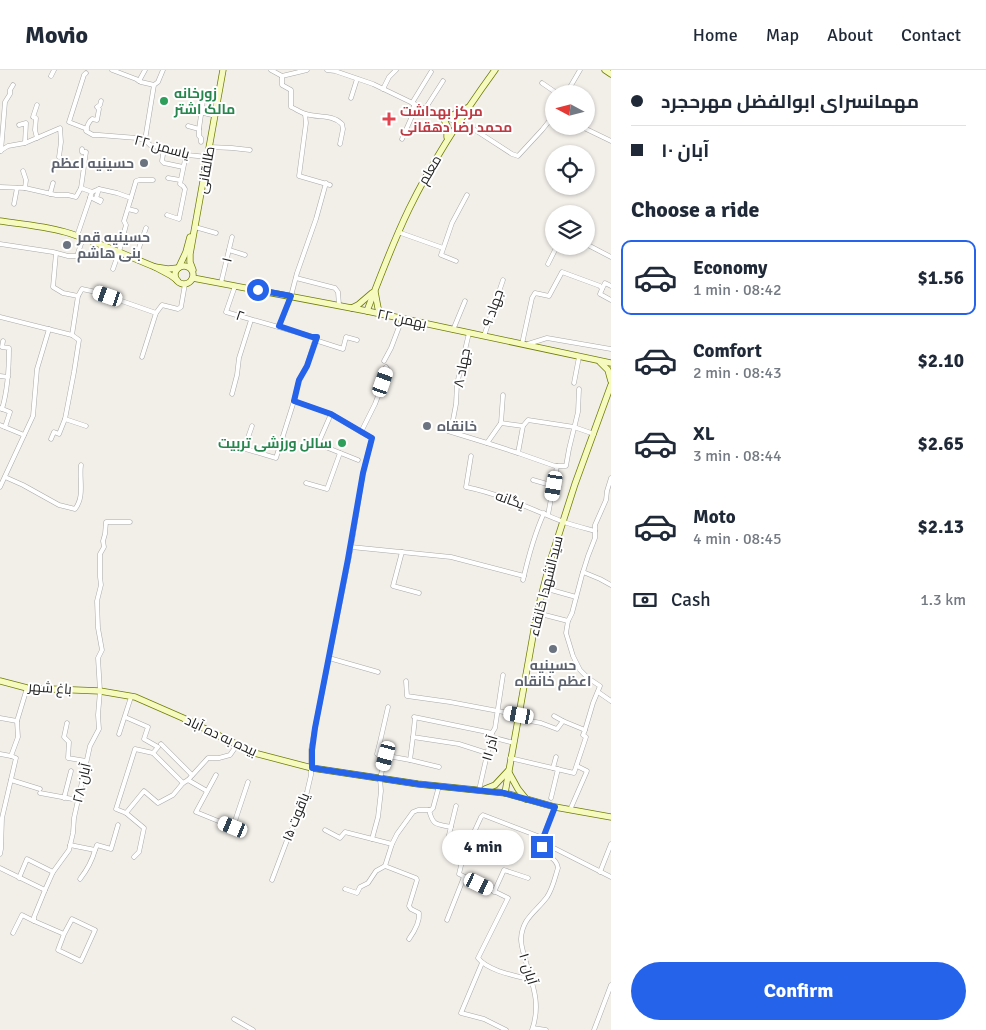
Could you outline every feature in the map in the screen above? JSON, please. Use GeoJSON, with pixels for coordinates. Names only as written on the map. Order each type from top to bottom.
{"type":"FeatureCollection","features":[{"type":"Feature","properties":{"kind":"main road","name":"طالقانی"},"geometry":{"type":"LineString","coordinates":[[193,270],[190,254],[196,227],[212,115],[222,70]]}},
{"type":"Feature","properties":{"kind":"main road","name":"طالقانی"},"geometry":{"type":"LineString","coordinates":[[179,267],[186,252],[191,233],[206,157],[210,147],[222,70]]}},
{"type":"Feature","properties":{"kind":"main road","name":"معلم"},"geometry":{"type":"LineString","coordinates":[[365,311],[398,232],[415,197],[457,123],[495,70]]}},
{"type":"Feature","properties":{"kind":"main road"},"geometry":{"type":"LineString","coordinates":[[605,70],[611,74]]}},
{"type":"Feature","properties":{"kind":"main road"},"geometry":{"type":"LineString","coordinates":[[446,142],[448,130],[442,116],[459,113],[469,106]]}},
{"type":"Feature","properties":{"kind":"main road"},"geometry":{"type":"LineString","coordinates":[[0,221],[51,228],[80,237],[155,267],[185,284],[193,278],[193,270],[188,266],[168,269],[155,267]]}},
{"type":"Feature","properties":{"kind":"main road"},"geometry":{"type":"LineString","coordinates":[[177,280],[175,274],[179,267]]}},
{"type":"Feature","properties":{"kind":"main road","name":"۲۲ بهمن"},"geometry":{"type":"LineString","coordinates":[[193,278],[352,308],[611,363]]}},
{"type":"Feature","properties":{"kind":"main road"},"geometry":{"type":"LineString","coordinates":[[352,308],[373,292],[381,314]]}},
{"type":"Feature","properties":{"kind":"main road"},"geometry":{"type":"LineString","coordinates":[[599,361],[608,370],[611,380]]}},
{"type":"Feature","properties":{"kind":"main road","name":"سیدالشهدا خانقاء"},"geometry":{"type":"LineString","coordinates":[[504,793],[537,614],[550,562],[611,386]]}},
{"type":"Feature","properties":{"kind":"main road","name":"باغ شهر"},"geometry":{"type":"LineString","coordinates":[[0,681],[27,688],[100,691]]}},
{"type":"Feature","properties":{"kind":"main road","name":"بیده به ده آباد"},"geometry":{"type":"LineString","coordinates":[[100,691],[131,696],[183,718],[254,753],[312,768],[504,793],[555,807],[611,816]]}},
{"type":"Feature","properties":{"kind":"main road"},"geometry":{"type":"LineString","coordinates":[[480,790],[495,785],[508,771],[526,799]]}},
{"type":"Feature","properties":{"kind":"street"},"geometry":{"type":"LineString","coordinates":[[52,76],[54,70]]}},
{"type":"Feature","properties":{"kind":"street"},"geometry":{"type":"LineString","coordinates":[[112,70],[139,81],[154,84]]}},
{"type":"Feature","properties":{"kind":"street"},"geometry":{"type":"LineString","coordinates":[[139,81],[145,70]]}},
{"type":"Feature","properties":{"kind":"street"},"geometry":{"type":"LineString","coordinates":[[145,140],[154,84],[158,82],[163,70]]}},
{"type":"Feature","properties":{"kind":"street"},"geometry":{"type":"LineString","coordinates":[[271,70],[282,76],[307,70]]}},
{"type":"Feature","properties":{"kind":"street"},"geometry":{"type":"LineString","coordinates":[[327,70],[335,70],[383,89],[474,130],[518,156],[545,126]]}},
{"type":"Feature","properties":{"kind":"street"},"geometry":{"type":"LineString","coordinates":[[383,89],[389,77],[396,70]]}},
{"type":"Feature","properties":{"kind":"street"},"geometry":{"type":"LineString","coordinates":[[571,85],[580,70]]}},
{"type":"Feature","properties":{"kind":"street"},"geometry":{"type":"LineString","coordinates":[[402,139],[413,114],[413,103],[431,72]]}},
{"type":"Feature","properties":{"kind":"street","name":"یاسمن ۲۲"},"geometry":{"type":"LineString","coordinates":[[86,73],[68,123],[93,135],[137,138],[145,140],[150,145],[186,155],[206,157]]}},
{"type":"Feature","properties":{"kind":"street"},"geometry":{"type":"LineString","coordinates":[[282,76],[282,85],[291,90],[291,107],[305,114],[338,120],[342,124],[340,144]]}},
{"type":"Feature","properties":{"kind":"street"},"geometry":{"type":"LineString","coordinates":[[352,98],[357,79]]}},
{"type":"Feature","properties":{"kind":"street"},"geometry":{"type":"LineString","coordinates":[[424,109],[443,81]]}},
{"type":"Feature","properties":{"kind":"street"},"geometry":{"type":"LineString","coordinates":[[0,151],[4,102],[10,94],[13,84]]}},
{"type":"Feature","properties":{"kind":"street"},"geometry":{"type":"LineString","coordinates":[[86,130],[92,119],[97,120],[100,101]]}},
{"type":"Feature","properties":{"kind":"street"},"geometry":{"type":"LineString","coordinates":[[201,142],[199,129],[203,102]]}},
{"type":"Feature","properties":{"kind":"street"},"geometry":{"type":"LineString","coordinates":[[37,106],[34,117],[36,118],[35,130],[37,138]]}},
{"type":"Feature","properties":{"kind":"street"},"geometry":{"type":"LineString","coordinates":[[187,109],[212,115]]}},
{"type":"Feature","properties":{"kind":"street"},"geometry":{"type":"LineString","coordinates":[[279,326],[291,296],[309,236],[328,184],[299,176],[306,123],[305,114]]}},
{"type":"Feature","properties":{"kind":"street"},"geometry":{"type":"LineString","coordinates":[[19,125],[26,124],[25,143]]}},
{"type":"Feature","properties":{"kind":"street"},"geometry":{"type":"LineString","coordinates":[[188,126],[199,129]]}},
{"type":"Feature","properties":{"kind":"street"},"geometry":{"type":"LineString","coordinates":[[0,151],[8,146],[25,143],[60,128],[59,157]]}},
{"type":"Feature","properties":{"kind":"street"},"geometry":{"type":"LineString","coordinates":[[595,134],[611,142]]}},
{"type":"Feature","properties":{"kind":"street"},"geometry":{"type":"LineString","coordinates":[[210,147],[250,150]]}},
{"type":"Feature","properties":{"kind":"street"},"geometry":{"type":"LineString","coordinates":[[164,148],[162,161],[164,163],[183,167]]}},
{"type":"Feature","properties":{"kind":"street"},"geometry":{"type":"LineString","coordinates":[[0,187],[25,188],[56,196],[68,195],[76,198],[81,188],[86,152],[82,152],[82,149]]}},
{"type":"Feature","properties":{"kind":"street"},"geometry":{"type":"LineString","coordinates":[[167,215],[179,219],[185,189],[180,184],[180,180],[186,155]]}},
{"type":"Feature","properties":{"kind":"street"},"geometry":{"type":"LineString","coordinates":[[23,171],[26,180],[25,188]]}},
{"type":"Feature","properties":{"kind":"street"},"geometry":{"type":"LineString","coordinates":[[168,178],[180,180]]}},
{"type":"Feature","properties":{"kind":"street"},"geometry":{"type":"LineString","coordinates":[[113,269],[119,252],[126,225],[124,221],[136,181],[153,180]]}},
{"type":"Feature","properties":{"kind":"street"},"geometry":{"type":"LineString","coordinates":[[50,194],[53,183]]}},
{"type":"Feature","properties":{"kind":"street"},"geometry":{"type":"LineString","coordinates":[[14,204],[17,188]]}},
{"type":"Feature","properties":{"kind":"street"},"geometry":{"type":"LineString","coordinates":[[81,188],[100,202],[101,200],[96,198],[99,189]]}},
{"type":"Feature","properties":{"kind":"street"},"geometry":{"type":"LineString","coordinates":[[0,244],[68,256],[78,256],[80,237],[91,195],[99,189],[131,198]]}},
{"type":"Feature","properties":{"kind":"street"},"geometry":{"type":"LineString","coordinates":[[456,261],[441,255],[452,223],[468,194]]}},
{"type":"Feature","properties":{"kind":"street"},"geometry":{"type":"LineString","coordinates":[[128,209],[136,211]]}},
{"type":"Feature","properties":{"kind":"street"},"geometry":{"type":"LineString","coordinates":[[196,227],[216,233]]}},
{"type":"Feature","properties":{"kind":"street"},"geometry":{"type":"LineString","coordinates":[[135,259],[146,228]]}},
{"type":"Feature","properties":{"kind":"street"},"geometry":{"type":"LineString","coordinates":[[398,232],[443,248]]}},
{"type":"Feature","properties":{"kind":"street","name":"۱"},"geometry":{"type":"LineString","coordinates":[[221,283],[232,237]]}},
{"type":"Feature","properties":{"kind":"street"},"geometry":{"type":"LineString","coordinates":[[595,249],[611,257]]}},
{"type":"Feature","properties":{"kind":"street"},"geometry":{"type":"LineString","coordinates":[[229,250],[245,255]]}},
{"type":"Feature","properties":{"kind":"street"},"geometry":{"type":"LineString","coordinates":[[56,253],[53,287],[64,293],[78,296]]}},
{"type":"Feature","properties":{"kind":"street"},"geometry":{"type":"LineString","coordinates":[[548,264],[551,255]]}},
{"type":"Feature","properties":{"kind":"street"},"geometry":{"type":"LineString","coordinates":[[602,289],[600,286],[562,272],[549,296],[535,293],[532,298],[524,345],[547,338],[611,349]]}},
{"type":"Feature","properties":{"kind":"street"},"geometry":{"type":"LineString","coordinates":[[296,278],[335,288],[338,292],[339,306]]}},
{"type":"Feature","properties":{"kind":"street","name":"جهاد ۹"},"geometry":{"type":"LineString","coordinates":[[484,336],[503,280]]}},
{"type":"Feature","properties":{"kind":"street"},"geometry":{"type":"LineString","coordinates":[[611,286],[605,283],[600,294],[611,300]]}},
{"type":"Feature","properties":{"kind":"street"},"geometry":{"type":"LineString","coordinates":[[142,357],[156,313],[162,305],[178,309],[181,307],[185,284]]}},
{"type":"Feature","properties":{"kind":"street","name":"۲"},"geometry":{"type":"LineString","coordinates":[[235,286],[226,312],[251,320]]}},
{"type":"Feature","properties":{"kind":"street"},"geometry":{"type":"LineString","coordinates":[[72,335],[78,296],[82,289],[156,313]]}},
{"type":"Feature","properties":{"kind":"street"},"geometry":{"type":"LineString","coordinates":[[453,330],[465,301]]}},
{"type":"Feature","properties":{"kind":"street"},"geometry":{"type":"LineString","coordinates":[[0,317],[72,335],[79,340],[66,419],[59,434],[54,432],[51,439]]}},
{"type":"Feature","properties":{"kind":"street"},"geometry":{"type":"LineString","coordinates":[[384,361],[402,319]]}},
{"type":"Feature","properties":{"kind":"street"},"geometry":{"type":"LineString","coordinates":[[222,442],[276,458],[299,380],[307,366],[317,337],[251,320],[239,358],[232,394]]}},
{"type":"Feature","properties":{"kind":"street"},"geometry":{"type":"LineString","coordinates":[[0,487],[33,416],[37,369],[49,329]]}},
{"type":"Feature","properties":{"kind":"street","name":"جهاد ۸"},"geometry":{"type":"LineString","coordinates":[[469,333],[457,384],[453,420],[448,431],[486,443]]}},
{"type":"Feature","properties":{"kind":"street"},"geometry":{"type":"LineString","coordinates":[[315,340],[343,349],[346,337],[357,340]]}},
{"type":"Feature","properties":{"kind":"street"},"geometry":{"type":"LineString","coordinates":[[3,341],[2,347],[9,348],[8,377],[5,398],[1,409],[10,412],[5,427]]}},
{"type":"Feature","properties":{"kind":"street"},"geometry":{"type":"LineString","coordinates":[[574,383],[579,357]]}},
{"type":"Feature","properties":{"kind":"street"},"geometry":{"type":"LineString","coordinates":[[294,401],[331,414],[361,432],[388,370],[386,367]]}},
{"type":"Feature","properties":{"kind":"street"},"geometry":{"type":"LineString","coordinates":[[0,376],[8,377]]}},
{"type":"Feature","properties":{"kind":"street"},"geometry":{"type":"LineString","coordinates":[[503,395],[501,423],[486,443],[558,466],[566,466],[578,412],[579,389]]}},
{"type":"Feature","properties":{"kind":"street"},"geometry":{"type":"LineString","coordinates":[[331,414],[318,444],[358,460]]}},
{"type":"Feature","properties":{"kind":"street"},"geometry":{"type":"LineString","coordinates":[[66,419],[86,426]]}},
{"type":"Feature","properties":{"kind":"street"},"geometry":{"type":"LineString","coordinates":[[518,453],[523,426],[528,420],[574,427],[594,434]]}},
{"type":"Feature","properties":{"kind":"street"},"geometry":{"type":"LineString","coordinates":[[501,423],[523,426]]}},
{"type":"Feature","properties":{"kind":"street"},"geometry":{"type":"LineString","coordinates":[[0,425],[24,435]]}},
{"type":"Feature","properties":{"kind":"street"},"geometry":{"type":"LineString","coordinates":[[244,449],[252,426]]}},
{"type":"Feature","properties":{"kind":"street","name":"یاقوت ۱۵"},"geometry":{"type":"LineString","coordinates":[[272,880],[289,835],[301,812],[312,775],[312,750],[315,728],[351,547],[363,473],[372,438],[361,432]]}},
{"type":"Feature","properties":{"kind":"street"},"geometry":{"type":"LineString","coordinates":[[306,482],[327,488],[340,452]]}},
{"type":"Feature","properties":{"kind":"street","name":"یگانه"},"geometry":{"type":"LineString","coordinates":[[471,456],[466,487],[515,501],[563,521],[595,531]]}},
{"type":"Feature","properties":{"kind":"street"},"geometry":{"type":"LineString","coordinates":[[5,477],[60,505],[76,508],[79,504],[81,493],[81,465]]}},
{"type":"Feature","properties":{"kind":"street"},"geometry":{"type":"LineString","coordinates":[[351,547],[451,557],[523,578],[526,562],[538,526],[546,514],[558,466]]}},
{"type":"Feature","properties":{"kind":"street"},"geometry":{"type":"LineString","coordinates":[[510,758],[574,773],[577,766],[586,737],[583,735],[600,686],[580,670],[573,656],[566,633],[568,621],[595,538],[595,525],[606,500],[611,478]]}},
{"type":"Feature","properties":{"kind":"street"},"geometry":{"type":"LineString","coordinates":[[534,480],[554,486]]}},
{"type":"Feature","properties":{"kind":"street","name":"آبان ۲۸"},"geometry":{"type":"LineString","coordinates":[[34,921],[53,872],[69,850],[86,761],[90,746],[99,729],[100,691],[98,658],[102,650],[98,628],[97,601],[101,585],[100,554],[104,546],[102,541],[106,522],[130,522]]}},
{"type":"Feature","properties":{"kind":"street"},"geometry":{"type":"LineString","coordinates":[[402,552],[393,586],[419,593]]}},
{"type":"Feature","properties":{"kind":"street"},"geometry":{"type":"LineString","coordinates":[[583,572],[600,578],[611,585]]}},
{"type":"Feature","properties":{"kind":"street"},"geometry":{"type":"LineString","coordinates":[[544,588],[576,597]]}},
{"type":"Feature","properties":{"kind":"street"},"geometry":{"type":"LineString","coordinates":[[537,614],[568,621]]}},
{"type":"Feature","properties":{"kind":"street"},"geometry":{"type":"LineString","coordinates":[[329,658],[378,672]]}},
{"type":"Feature","properties":{"kind":"street","name":"آذر ۱۱"},"geometry":{"type":"LineString","coordinates":[[480,790],[491,735],[496,728],[503,675]]}},
{"type":"Feature","properties":{"kind":"street"},"geometry":{"type":"LineString","coordinates":[[406,681],[407,696],[450,702],[498,712],[557,729],[563,721]]}},
{"type":"Feature","properties":{"kind":"street"},"geometry":{"type":"LineString","coordinates":[[11,756],[18,737],[17,722],[27,688]]}},
{"type":"Feature","properties":{"kind":"street"},"geometry":{"type":"LineString","coordinates":[[598,692],[611,701]]}},
{"type":"Feature","properties":{"kind":"street"},"geometry":{"type":"LineString","coordinates":[[119,734],[131,696]]}},
{"type":"Feature","properties":{"kind":"street"},"geometry":{"type":"LineString","coordinates":[[388,707],[376,754],[439,767]]}},
{"type":"Feature","properties":{"kind":"street"},"geometry":{"type":"LineString","coordinates":[[554,716],[585,730]]}},
{"type":"Feature","properties":{"kind":"street"},"geometry":{"type":"LineString","coordinates":[[125,717],[148,727],[144,739],[158,747],[153,753]]}},
{"type":"Feature","properties":{"kind":"street"},"geometry":{"type":"LineString","coordinates":[[0,718],[17,722]]}},
{"type":"Feature","properties":{"kind":"street"},"geometry":{"type":"LineString","coordinates":[[410,760],[414,718],[514,742]]}},
{"type":"Feature","properties":{"kind":"street"},"geometry":{"type":"LineString","coordinates":[[67,723],[64,736],[69,742],[68,758],[86,761]]}},
{"type":"Feature","properties":{"kind":"street"},"geometry":{"type":"LineString","coordinates":[[413,737],[459,744],[487,753]]}},
{"type":"Feature","properties":{"kind":"street"},"geometry":{"type":"LineString","coordinates":[[161,744],[192,775]]}},
{"type":"Feature","properties":{"kind":"street"},"geometry":{"type":"LineString","coordinates":[[126,813],[144,791],[158,803],[173,795],[208,758],[230,755],[237,744]]}},
{"type":"Feature","properties":{"kind":"street"},"geometry":{"type":"LineString","coordinates":[[134,857],[139,852],[144,828],[126,813],[116,809],[135,749],[153,753],[185,781],[207,791]]}},
{"type":"Feature","properties":{"kind":"street"},"geometry":{"type":"LineString","coordinates":[[0,754],[16,758],[2,818],[0,854]]}},
{"type":"Feature","properties":{"kind":"street"},"geometry":{"type":"LineString","coordinates":[[372,839],[378,817],[381,791],[380,778],[386,756]]}},
{"type":"Feature","properties":{"kind":"street"},"geometry":{"type":"LineString","coordinates":[[551,798],[556,757]]}},
{"type":"Feature","properties":{"kind":"street"},"geometry":{"type":"LineString","coordinates":[[570,810],[587,771],[577,766]]}},
{"type":"Feature","properties":{"kind":"street"},"geometry":{"type":"LineString","coordinates":[[64,798],[71,771]]}},
{"type":"Feature","properties":{"kind":"street"},"geometry":{"type":"LineString","coordinates":[[216,775],[196,812],[233,827],[248,782]]}},
{"type":"Feature","properties":{"kind":"street"},"geometry":{"type":"LineString","coordinates":[[11,780],[40,791],[78,800]]}},
{"type":"Feature","properties":{"kind":"street"},"geometry":{"type":"LineString","coordinates":[[345,889],[357,893],[360,887],[368,883],[376,871],[385,866],[397,834],[413,812],[431,810],[434,806],[439,786]]}},
{"type":"Feature","properties":{"kind":"street"},"geometry":{"type":"LineString","coordinates":[[456,806],[446,847],[464,853],[458,874],[508,898],[478,958],[482,963],[532,980]]}},
{"type":"Feature","properties":{"kind":"street"},"geometry":{"type":"LineString","coordinates":[[543,840],[555,807]]}},
{"type":"Feature","properties":{"kind":"street"},"geometry":{"type":"LineString","coordinates":[[429,810],[431,819],[436,824],[451,827]]}},
{"type":"Feature","properties":{"kind":"street"},"geometry":{"type":"LineString","coordinates":[[470,841],[483,815],[543,840],[611,877]]}},
{"type":"Feature","properties":{"kind":"street"},"geometry":{"type":"LineString","coordinates":[[80,879],[93,858],[97,845],[111,849],[118,825]]}},
{"type":"Feature","properties":{"kind":"street"},"geometry":{"type":"LineString","coordinates":[[324,830],[340,838],[345,832],[392,844]]}},
{"type":"Feature","properties":{"kind":"street","name":"آبان ۱۰"},"geometry":{"type":"LineString","coordinates":[[532,1029],[536,1012],[535,990],[521,947],[522,930],[529,916],[548,894],[558,868],[556,861],[543,850],[543,840]]}},
{"type":"Feature","properties":{"kind":"street"},"geometry":{"type":"LineString","coordinates":[[600,872],[611,844]]}},
{"type":"Feature","properties":{"kind":"street"},"geometry":{"type":"LineString","coordinates":[[70,845],[95,850]]}},
{"type":"Feature","properties":{"kind":"street"},"geometry":{"type":"LineString","coordinates":[[19,878],[27,860],[53,872]]}},
{"type":"Feature","properties":{"kind":"street"},"geometry":{"type":"LineString","coordinates":[[385,866],[418,880],[409,906],[420,913],[420,916],[409,939]]}},
{"type":"Feature","properties":{"kind":"street"},"geometry":{"type":"LineString","coordinates":[[0,868],[45,890]]}},
{"type":"Feature","properties":{"kind":"street"},"geometry":{"type":"LineString","coordinates":[[494,892],[504,870],[528,878]]}},
{"type":"Feature","properties":{"kind":"street"},"geometry":{"type":"LineString","coordinates":[[447,920],[464,877]]}},
{"type":"Feature","properties":{"kind":"street"},"geometry":{"type":"LineString","coordinates":[[13,933],[22,915],[64,934]]}},
{"type":"Feature","properties":{"kind":"street"},"geometry":{"type":"LineString","coordinates":[[72,919],[95,930],[81,961],[58,950],[64,934],[72,919]]}},
{"type":"Feature","properties":{"kind":"street"},"geometry":{"type":"LineString","coordinates":[[482,963],[461,1013],[484,1019],[506,1030]]}},
{"type":"Feature","properties":{"kind":"street"},"geometry":{"type":"LineString","coordinates":[[594,1030],[611,985]]}},
{"type":"Feature","properties":{"kind":"street"},"geometry":{"type":"LineString","coordinates":[[234,1019],[253,1030]]}},
{"type":"Feature","properties":{"kind":"street"},"geometry":{"type":"LineString","coordinates":[[532,1029],[546,1030]]}},
{"type":"Feature","properties":{"kind":"place","name":"زورخانه مالک اشتر"},"geometry":{"type":"Point","coordinates":[164,101]}},
{"type":"Feature","properties":{"kind":"place","name":"مرکز بهداشت محمد رضا دهقانی"},"geometry":{"type":"Point","coordinates":[389,119]}},
{"type":"Feature","properties":{"kind":"place","name":"حسینیه اعظم"},"geometry":{"type":"Point","coordinates":[144,163]}},
{"type":"Feature","properties":{"kind":"place","name":"حسینیه قمر بنی هاشم"},"geometry":{"type":"Point","coordinates":[67,245]}},
{"type":"Feature","properties":{"kind":"place","name":"خانقاه"},"geometry":{"type":"Point","coordinates":[427,426]}},
{"type":"Feature","properties":{"kind":"place","name":"سالن ورزشی تربیت"},"geometry":{"type":"Point","coordinates":[342,443]}},
{"type":"Feature","properties":{"kind":"place","name":"حسینیه اعظم خانقاه"},"geometry":{"type":"Point","coordinates":[553,649]}},
{"type":"Feature","properties":{"kind":"route"},"geometry":{"type":"LineString","coordinates":[[258,290],[291,296],[279,326],[317,337],[307,366],[299,380],[294,401],[331,414],[372,438],[363,473],[315,728],[312,768],[418,784],[504,793],[555,807],[543,838],[542,847]]}}]}
